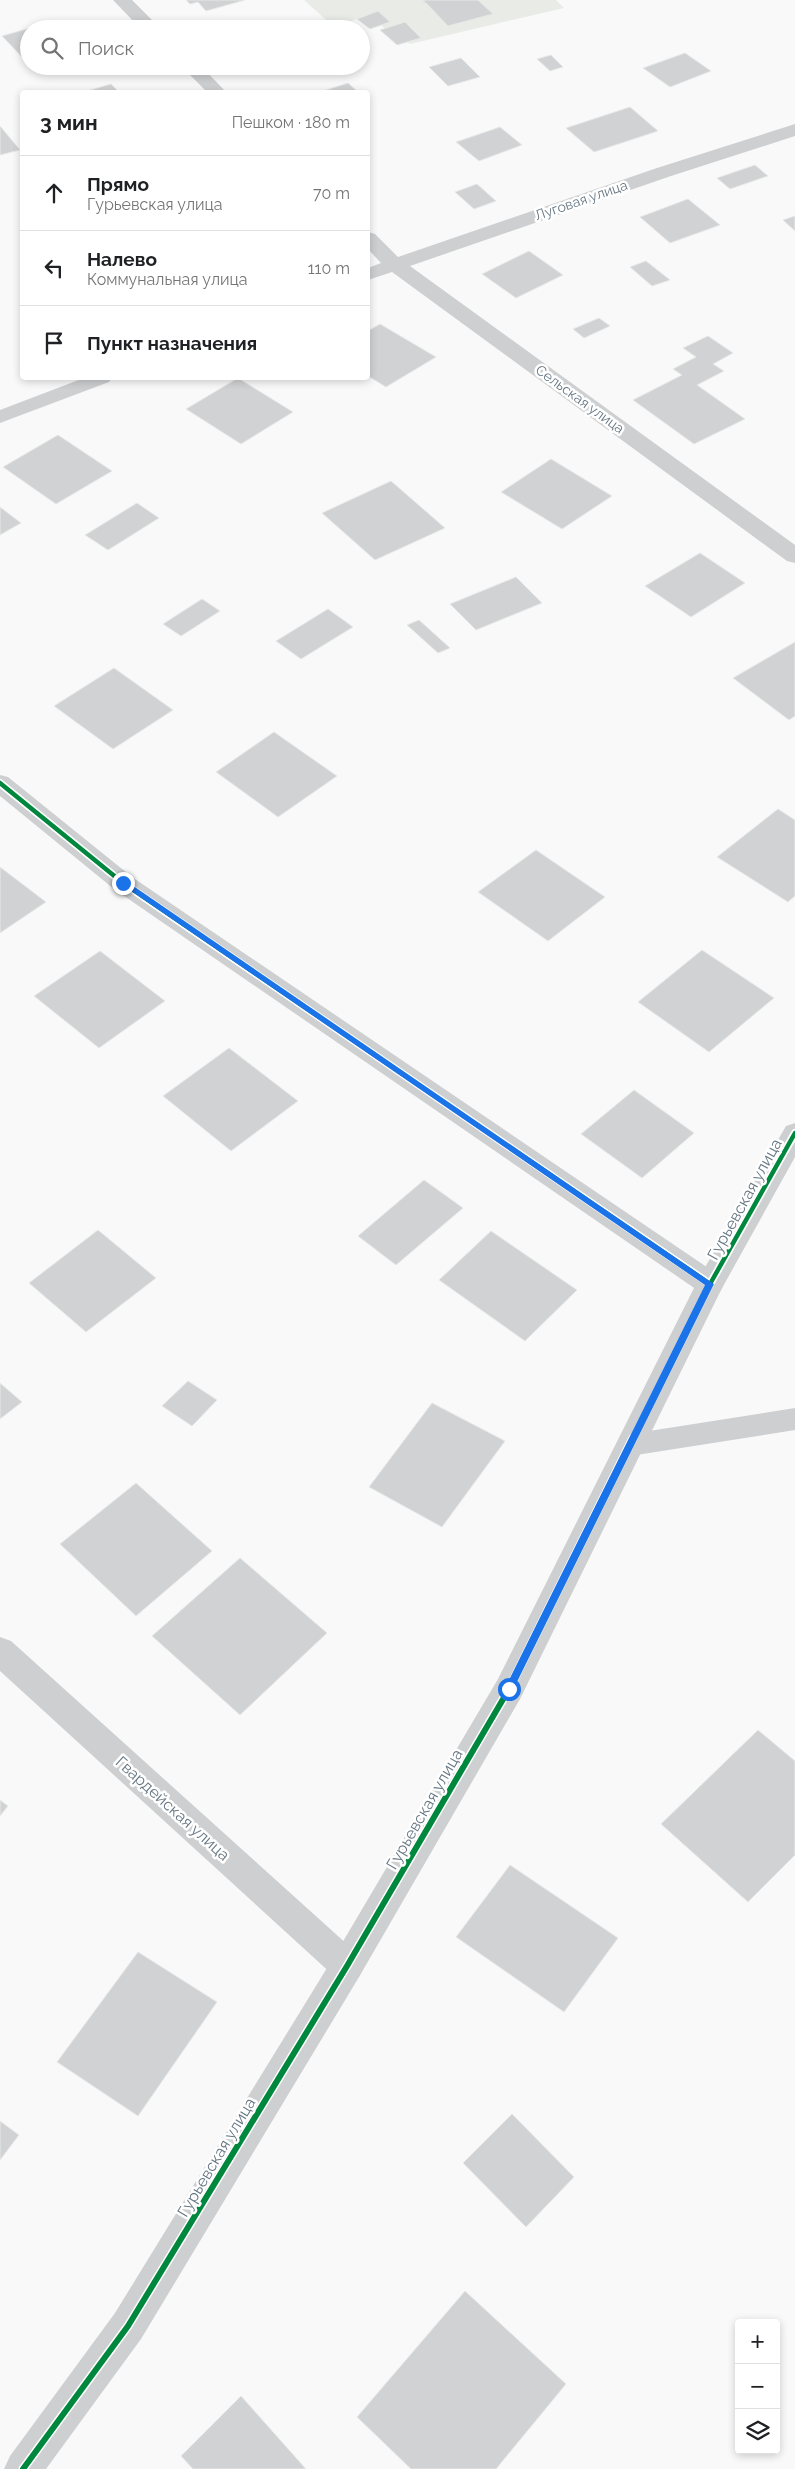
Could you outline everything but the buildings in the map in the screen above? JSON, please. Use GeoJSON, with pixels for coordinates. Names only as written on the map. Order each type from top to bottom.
{"type":"FeatureCollection","features":[{"type":"Feature","properties":{"kind":"street"},"geometry":{"type":"LineString","coordinates":[[122,0],[143,20]]}},
{"type":"Feature","properties":{"kind":"street"},"geometry":{"type":"LineString","coordinates":[[199,75],[215,90]]}},
{"type":"Feature","properties":{"kind":"street","name":"Луговая улица"},"geometry":{"type":"LineString","coordinates":[[370,273],[664,172],[795,130]]}},
{"type":"Feature","properties":{"kind":"street","name":"Сельская улица"},"geometry":{"type":"LineString","coordinates":[[370,240],[394,264],[795,556]]}},
{"type":"Feature","properties":{"kind":"street"},"geometry":{"type":"LineString","coordinates":[[0,417],[97,380]]}},
{"type":"Feature","properties":{"kind":"street"},"geometry":{"type":"LineString","coordinates":[[0,783],[123,883],[710,1284]]}},
{"type":"Feature","properties":{"kind":"street","name":"Гурьевская улица"},"geometry":{"type":"LineString","coordinates":[[23,2469],[128,2326],[347,1966],[509,1689],[710,1284],[795,1133]]}},
{"type":"Feature","properties":{"kind":"street","name":"Гвардейская улица"},"geometry":{"type":"LineString","coordinates":[[0,1651],[347,1966]]}},
{"type":"Feature","properties":{"kind":"lane"},"geometry":{"type":"LineString","coordinates":[[630,1445],[795,1419]]}},
{"type":"Feature","properties":{"kind":"shaded area"},"geometry":{"type":"Polygon","coordinates":[[[304,0],[556,0],[564,8],[410,44],[387,31],[371,15],[354,20],[326,20],[304,0]]]}},
{"type":"Feature","properties":{"kind":"cycle path"},"geometry":{"type":"LineString","coordinates":[[0,783],[123,883],[710,1284]]}},
{"type":"Feature","properties":{"kind":"cycle path"},"geometry":{"type":"LineString","coordinates":[[23,2469],[128,2326],[347,1966],[509,1689],[710,1284],[795,1133]]}},
{"type":"Feature","properties":{"kind":"route"},"geometry":{"type":"LineString","coordinates":[[123,883],[710,1284],[509,1689]]}}]}
